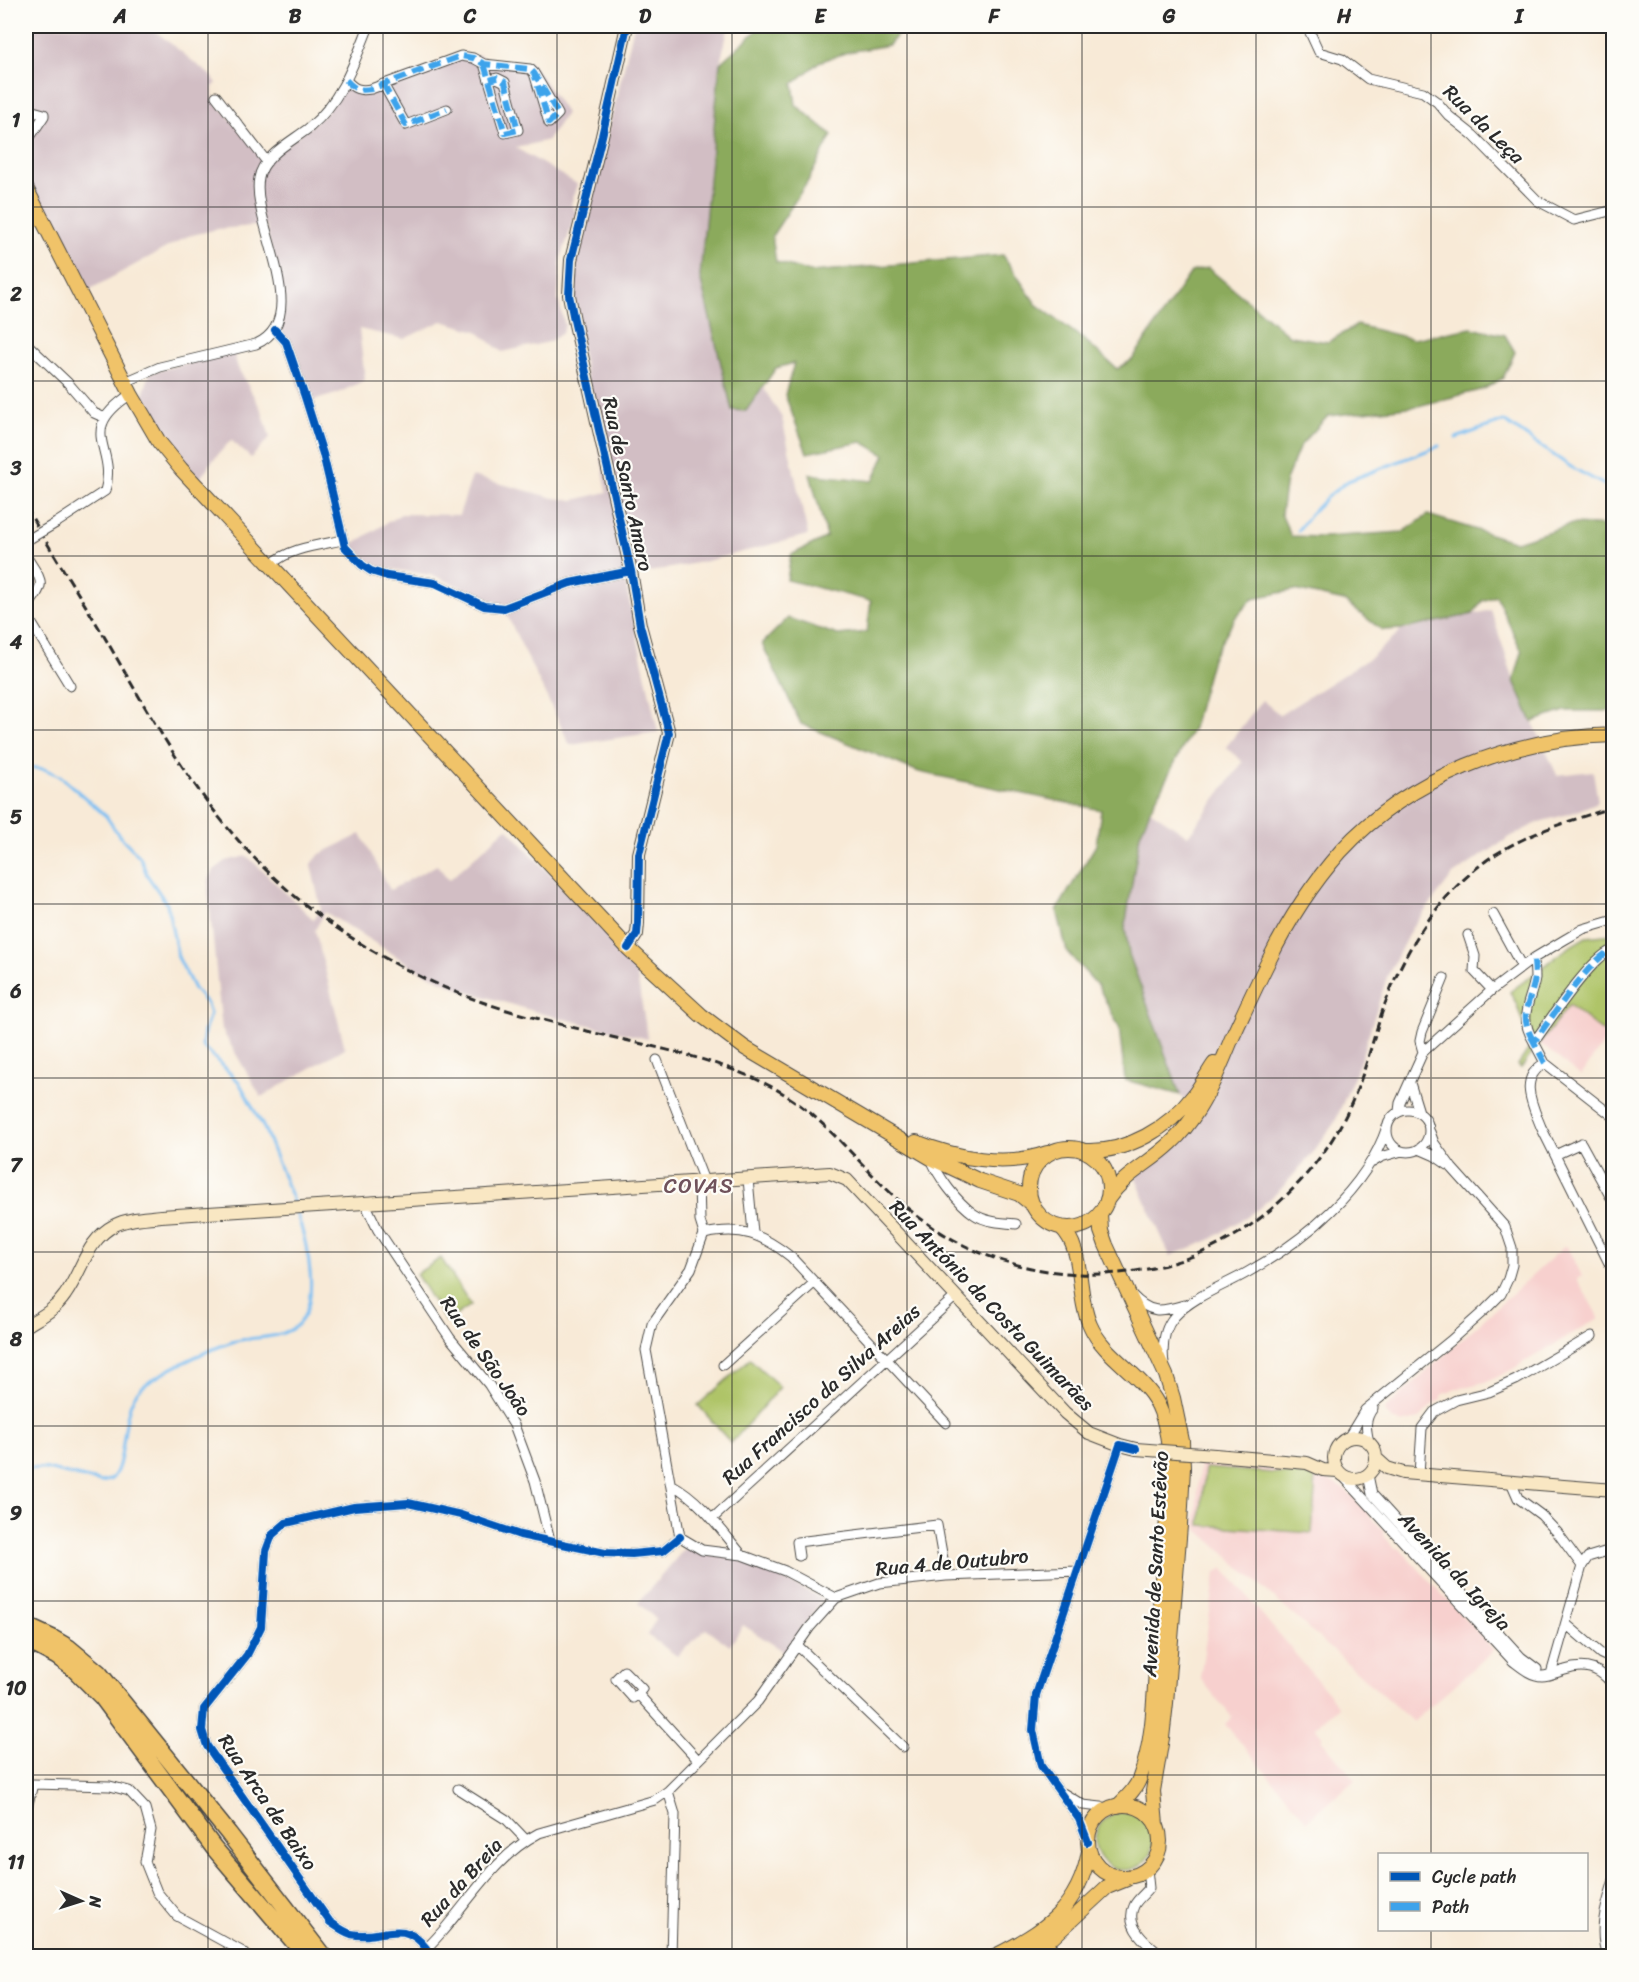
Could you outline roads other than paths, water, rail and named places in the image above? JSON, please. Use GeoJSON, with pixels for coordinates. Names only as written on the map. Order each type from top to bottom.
{"type":"FeatureCollection","features":[{"type":"Feature","properties":{"kind":"highway"},"geometry":{"type":"LineString","coordinates":[[26,1626],[69,1648],[99,1673],[229,1834],[323,1956]]}},
{"type":"Feature","properties":{"kind":"highway"},"geometry":{"type":"LineString","coordinates":[[26,1640],[56,1656],[88,1681],[102,1696],[214,1848],[306,1956]]}},
{"type":"Feature","properties":{"kind":"main road","name":"Rua de Santo Amaro"},"geometry":{"type":"LineString","coordinates":[[627,26],[575,242],[569,277],[569,296],[632,571],[640,625],[669,733],[639,854],[639,923],[637,934],[628,948]]}},
{"type":"Feature","properties":{"kind":"main road"},"geometry":{"type":"LineString","coordinates":[[26,188],[128,388],[159,442],[181,469],[628,948],[725,1034],[931,1158],[980,1181],[1019,1194],[1050,1223],[1061,1227],[1072,1228],[1082,1225],[1100,1213],[1117,1186],[1170,1144],[1190,1122],[1212,1085],[1270,958],[1312,886],[1371,822],[1393,805],[1444,776],[1478,762],[1549,741],[1614,735]]}},
{"type":"Feature","properties":{"kind":"main road"},"geometry":{"type":"LineString","coordinates":[[1085,1151],[1108,1150],[1138,1140],[1170,1120],[1195,1094],[1239,1024]]}},
{"type":"Feature","properties":{"kind":"main road"},"geometry":{"type":"LineString","coordinates":[[879,1128],[930,1148],[975,1158],[1029,1159],[1063,1148],[1085,1151],[1103,1166],[1108,1177],[1107,1200]]}},
{"type":"Feature","properties":{"kind":"main road"},"geometry":{"type":"LineString","coordinates":[[1034,1206],[1030,1194],[1030,1181],[1034,1169],[1041,1159],[1052,1152]]}},
{"type":"Feature","properties":{"kind":"main road","name":"Rua António da Costa Guimarães"},"geometry":{"type":"LineString","coordinates":[[748,1179],[830,1173],[847,1180],[1065,1413],[1089,1433],[1136,1449],[1306,1463]]}},
{"type":"Feature","properties":{"kind":"main road"},"geometry":{"type":"LineString","coordinates":[[26,1326],[54,1308],[66,1295],[94,1240],[116,1224],[161,1216],[748,1179]]}},
{"type":"Feature","properties":{"kind":"main road","name":"Avenida de Santo Estêvão"},"geometry":{"type":"LineString","coordinates":[[1100,1213],[1104,1238],[1166,1375],[1177,1417],[1183,1467],[1165,1722],[1152,1791],[1156,1825]]}},
{"type":"Feature","properties":{"kind":"main road","name":"Avenida de Santo Estêvão"},"geometry":{"type":"LineString","coordinates":[[1061,1227],[1069,1234],[1076,1253],[1082,1299],[1090,1325],[1112,1357],[1142,1385],[1158,1404],[1164,1423],[1169,1460],[1167,1519],[1150,1731],[1140,1777],[1132,1792],[1114,1807]]}},
{"type":"Feature","properties":{"kind":"main road"},"geometry":{"type":"LineString","coordinates":[[1340,1473],[1334,1459],[1342,1441],[1348,1438],[1363,1438],[1369,1442],[1376,1453],[1377,1459],[1370,1474]]}},
{"type":"Feature","properties":{"kind":"main road"},"geometry":{"type":"LineString","coordinates":[[1306,1463],[1335,1453]]}},
{"type":"Feature","properties":{"kind":"main road"},"geometry":{"type":"LineString","coordinates":[[1377,1459],[1387,1468],[1403,1473]]}},
{"type":"Feature","properties":{"kind":"main road"},"geometry":{"type":"LineString","coordinates":[[1306,1463],[1354,1479],[1370,1474],[1403,1473],[1614,1490]]}},
{"type":"Feature","properties":{"kind":"main road"},"geometry":{"type":"LineString","coordinates":[[994,1956],[1025,1941],[1055,1919],[1066,1907],[1080,1884],[1089,1831],[1101,1814],[1114,1807],[1137,1808],[1145,1812],[1156,1825],[1160,1845],[1156,1858],[1147,1869],[1107,1887],[1053,1937],[1024,1956]]}},
{"type":"Feature","properties":{"kind":"main road"},"geometry":{"type":"LineString","coordinates":[[1088,1846],[1093,1860],[1104,1871],[1118,1877],[1134,1876]]}},
{"type":"Feature","properties":{"kind":"street"},"geometry":{"type":"LineString","coordinates":[[26,541],[105,491],[107,482],[101,430],[105,417],[128,388],[160,367],[256,344],[266,340],[275,330],[280,306],[278,280],[259,202],[259,177],[263,165],[324,114],[333,103],[346,80],[369,26]]}},
{"type":"Feature","properties":{"kind":"street","name":"Rua da Leça"},"geometry":{"type":"LineString","coordinates":[[1307,26],[1319,52],[1342,59],[1368,79],[1423,92],[1437,102],[1538,201],[1575,220],[1614,210]]}},
{"type":"Feature","properties":{"kind":"street"},"geometry":{"type":"LineString","coordinates":[[346,80],[353,88],[362,90],[461,56],[484,64],[530,69],[534,73]]}},
{"type":"Feature","properties":{"kind":"street"},"geometry":{"type":"LineString","coordinates":[[484,64],[505,133],[518,129],[505,82],[497,78],[490,80]]}},
{"type":"Feature","properties":{"kind":"street"},"geometry":{"type":"LineString","coordinates":[[383,84],[406,125],[447,109]]}},
{"type":"Feature","properties":{"kind":"street"},"geometry":{"type":"LineString","coordinates":[[216,96],[267,162]]}},
{"type":"Feature","properties":{"kind":"street"},"geometry":{"type":"LineString","coordinates":[[26,109],[44,114],[44,116],[26,143]]}},
{"type":"Feature","properties":{"kind":"street"},"geometry":{"type":"LineString","coordinates":[[275,330],[286,342],[306,397],[323,454],[343,540],[351,555],[371,571],[387,576],[435,583],[471,600],[495,608],[511,607],[570,583],[632,571]]}},
{"type":"Feature","properties":{"kind":"street"},"geometry":{"type":"LineString","coordinates":[[26,344],[54,369],[94,413],[105,417]]}},
{"type":"Feature","properties":{"kind":"street"},"geometry":{"type":"LineString","coordinates":[[271,565],[284,556],[313,546],[343,540]]}},
{"type":"Feature","properties":{"kind":"street"},"geometry":{"type":"LineString","coordinates":[[26,556],[41,584],[39,592],[26,608]]}},
{"type":"Feature","properties":{"kind":"street"},"geometry":{"type":"LineString","coordinates":[[26,614],[70,686]]}},
{"type":"Feature","properties":{"kind":"street"},"geometry":{"type":"LineString","coordinates":[[1493,914],[1522,967]]}},
{"type":"Feature","properties":{"kind":"street"},"geometry":{"type":"LineString","coordinates":[[1399,1111],[1400,1103],[1423,1052],[1492,990],[1534,958],[1583,929],[1614,920]]}},
{"type":"Feature","properties":{"kind":"street"},"geometry":{"type":"LineString","coordinates":[[1468,935],[1474,956],[1474,971],[1492,990]]}},
{"type":"Feature","properties":{"kind":"street"},"geometry":{"type":"LineString","coordinates":[[1534,1042],[1593,963],[1608,950],[1614,950]]}},
{"type":"Feature","properties":{"kind":"street"},"geometry":{"type":"LineString","coordinates":[[1534,958],[1535,977],[1525,1009],[1529,1034],[1545,1063],[1614,1117]]}},
{"type":"Feature","properties":{"kind":"street"},"geometry":{"type":"LineString","coordinates":[[1423,1052],[1420,1041],[1422,1032],[1444,978]]}},
{"type":"Feature","properties":{"kind":"street"},"geometry":{"type":"LineString","coordinates":[[657,1060],[701,1182],[700,1221],[705,1234],[691,1269],[652,1324],[646,1350],[680,1537],[702,1550],[742,1556],[785,1571],[836,1598]]}},
{"type":"Feature","properties":{"kind":"street"},"geometry":{"type":"LineString","coordinates":[[1545,1063],[1534,1069],[1528,1084],[1532,1104],[1614,1273]]}},
{"type":"Feature","properties":{"kind":"street"},"geometry":{"type":"LineString","coordinates":[[1348,1438],[1365,1410],[1501,1294],[1512,1264],[1512,1248],[1505,1227],[1452,1168],[1434,1143],[1426,1120],[1419,1112],[1410,1083]]}},
{"type":"Feature","properties":{"kind":"street"},"geometry":{"type":"LineString","coordinates":[[1128,1292],[1145,1307],[1162,1311],[1189,1303],[1250,1271],[1303,1235],[1337,1204],[1371,1163],[1394,1115],[1406,1109],[1419,1112]]}},
{"type":"Feature","properties":{"kind":"street"},"geometry":{"type":"LineString","coordinates":[[1387,1127],[1389,1141],[1402,1151],[1412,1152],[1419,1149],[1424,1145],[1430,1132]]}},
{"type":"Feature","properties":{"kind":"street"},"geometry":{"type":"LineString","coordinates":[[1555,1155],[1581,1143],[1614,1203]]}},
{"type":"Feature","properties":{"kind":"street"},"geometry":{"type":"LineString","coordinates":[[1419,1149],[1435,1156],[1452,1168]]}},
{"type":"Feature","properties":{"kind":"street"},"geometry":{"type":"LineString","coordinates":[[1371,1163],[1381,1157],[1402,1151]]}},
{"type":"Feature","properties":{"kind":"street"},"geometry":{"type":"LineString","coordinates":[[931,1158],[935,1171],[975,1215],[1016,1224]]}},
{"type":"Feature","properties":{"kind":"street"},"geometry":{"type":"LineString","coordinates":[[748,1179],[753,1233]]}},
{"type":"Feature","properties":{"kind":"street","name":"Rua de São João"},"geometry":{"type":"LineString","coordinates":[[365,1203],[378,1230],[450,1338],[489,1385],[514,1425],[535,1481],[550,1541]]}},
{"type":"Feature","properties":{"kind":"street"},"geometry":{"type":"LineString","coordinates":[[705,1234],[722,1230],[753,1233],[777,1246],[815,1282],[946,1423]]}},
{"type":"Feature","properties":{"kind":"street"},"geometry":{"type":"LineString","coordinates":[[723,1365],[815,1282]]}},
{"type":"Feature","properties":{"kind":"street","name":"Rua Francisco da Silva Areias"},"geometry":{"type":"LineString","coordinates":[[712,1519],[955,1296]]}},
{"type":"Feature","properties":{"kind":"street"},"geometry":{"type":"LineString","coordinates":[[1166,1375],[1163,1347],[1165,1334],[1172,1319],[1189,1303]]}},
{"type":"Feature","properties":{"kind":"street"},"geometry":{"type":"LineString","coordinates":[[1419,1474],[1422,1428],[1434,1412],[1456,1400],[1489,1392],[1516,1380],[1592,1336]]}},
{"type":"Feature","properties":{"kind":"street"},"geometry":{"type":"LineString","coordinates":[[1369,1442],[1366,1420],[1384,1395]]}},
{"type":"Feature","properties":{"kind":"street"},"geometry":{"type":"LineString","coordinates":[[1088,1846],[1079,1820],[1041,1766],[1033,1730],[1036,1695],[1120,1445]]}},
{"type":"Feature","properties":{"kind":"street","name":"Avenida da Igreja"},"geometry":{"type":"LineString","coordinates":[[1340,1473],[1513,1661],[1543,1676],[1573,1667],[1586,1667],[1605,1675]]}},
{"type":"Feature","properties":{"kind":"street","name":"Avenida da Igreja"},"geometry":{"type":"LineString","coordinates":[[1370,1474],[1372,1494],[1521,1657],[1532,1667],[1551,1674]]}},
{"type":"Feature","properties":{"kind":"street"},"geometry":{"type":"LineString","coordinates":[[1511,1482],[1518,1498],[1541,1515],[1557,1532],[1582,1566]]}},
{"type":"Feature","properties":{"kind":"street"},"geometry":{"type":"LineString","coordinates":[[671,1484],[686,1492],[742,1556]]}},
{"type":"Feature","properties":{"kind":"street","name":"Rua Arca de Baixo"},"geometry":{"type":"LineString","coordinates":[[421,1954],[418,1937],[397,1930],[364,1935],[349,1934],[330,1922],[207,1746],[202,1730],[204,1709],[247,1655],[261,1627],[266,1551],[272,1535],[286,1522],[354,1507],[408,1503],[461,1515],[519,1535],[605,1553],[632,1554],[663,1551],[680,1537]]}},
{"type":"Feature","properties":{"kind":"street"},"geometry":{"type":"LineString","coordinates":[[799,1557],[797,1542],[937,1525],[946,1576]]}},
{"type":"Feature","properties":{"kind":"street"},"geometry":{"type":"LineString","coordinates":[[1551,1674],[1576,1580],[1582,1566],[1588,1557],[1614,1549]]}},
{"type":"Feature","properties":{"kind":"street","name":"Rua 4 de Outubro"},"geometry":{"type":"LineString","coordinates":[[668,1791],[758,1701],[810,1627],[836,1598],[879,1583],[946,1576],[1078,1571]]}},
{"type":"Feature","properties":{"kind":"street"},"geometry":{"type":"LineString","coordinates":[[1566,1624],[1614,1662],[1605,1675],[1614,1687]]}},
{"type":"Feature","properties":{"kind":"street"},"geometry":{"type":"LineString","coordinates":[[797,1645],[903,1747]]}},
{"type":"Feature","properties":{"kind":"street"},"geometry":{"type":"LineString","coordinates":[[638,1694],[698,1760]]}},
{"type":"Feature","properties":{"kind":"street"},"geometry":{"type":"LineString","coordinates":[[26,1812],[33,1784],[110,1786],[129,1791],[145,1808],[151,1830],[145,1862],[158,1892],[177,1916],[247,1956]]}},
{"type":"Feature","properties":{"kind":"street"},"geometry":{"type":"LineString","coordinates":[[1056,1789],[1083,1805],[1114,1807]]}},
{"type":"Feature","properties":{"kind":"street"},"geometry":{"type":"LineString","coordinates":[[458,1790],[507,1820],[526,1840]]}},
{"type":"Feature","properties":{"kind":"street"},"geometry":{"type":"LineString","coordinates":[[668,1791],[675,1814],[671,1956]]}},
{"type":"Feature","properties":{"kind":"street","name":"Rua da Breia"},"geometry":{"type":"LineString","coordinates":[[421,1954],[504,1859],[526,1840],[539,1833],[655,1800],[668,1791]]}},
{"type":"Feature","properties":{"kind":"street"},"geometry":{"type":"LineString","coordinates":[[1147,1869],[1149,1888],[1134,1906],[1132,1924],[1142,1938],[1162,1956]]}},
{"type":"Feature","properties":{"kind":"street"},"geometry":{"type":"LineString","coordinates":[[1608,1956],[1604,1939],[1604,1914],[1614,1880]]}},
{"type":"Feature","properties":{"kind":"waterway"},"geometry":{"type":"LineString","coordinates":[[1456,438],[1504,421],[1571,467],[1614,490]]}},
{"type":"Feature","properties":{"kind":"waterway"},"geometry":{"type":"LineString","coordinates":[[1298,530],[1327,497],[1348,481],[1439,446]]}},
{"type":"Feature","properties":{"kind":"waterway"},"geometry":{"type":"LineString","coordinates":[[26,767],[44,769],[60,776],[106,816],[118,834],[140,857],[147,875],[167,904],[178,957],[194,989],[207,1004],[210,1014],[202,1046],[239,1082],[265,1130],[294,1204]]}},
{"type":"Feature","properties":{"kind":"waterway"},"geometry":{"type":"LineString","coordinates":[[26,1468],[47,1469],[101,1482],[110,1480],[116,1474],[119,1464],[133,1399],[147,1383],[210,1350],[239,1340],[283,1333],[301,1321],[308,1307],[310,1274],[308,1256],[296,1211]]}},
{"type":"Feature","properties":{"kind":"railway"},"geometry":{"type":"LineString","coordinates":[[26,507],[165,740],[206,801],[254,858],[281,884],[326,920],[350,937],[402,967],[482,1002],[538,1019],[705,1060],[768,1085],[804,1108],[820,1122],[895,1197],[921,1219],[950,1238],[981,1253],[1014,1264],[1044,1270],[1074,1274],[1105,1274],[1165,1265],[1194,1256],[1222,1243],[1265,1214],[1296,1186],[1335,1135],[1359,1085],[1383,1008],[1396,976],[1416,938],[1441,904],[1471,873],[1515,843],[1573,820],[1604,810],[1614,810]]}},
{"type":"Feature","properties":{"kind":"district","name":"COVAS"},"geometry":{"type":"Point","coordinates":[699,1186]}}]}
